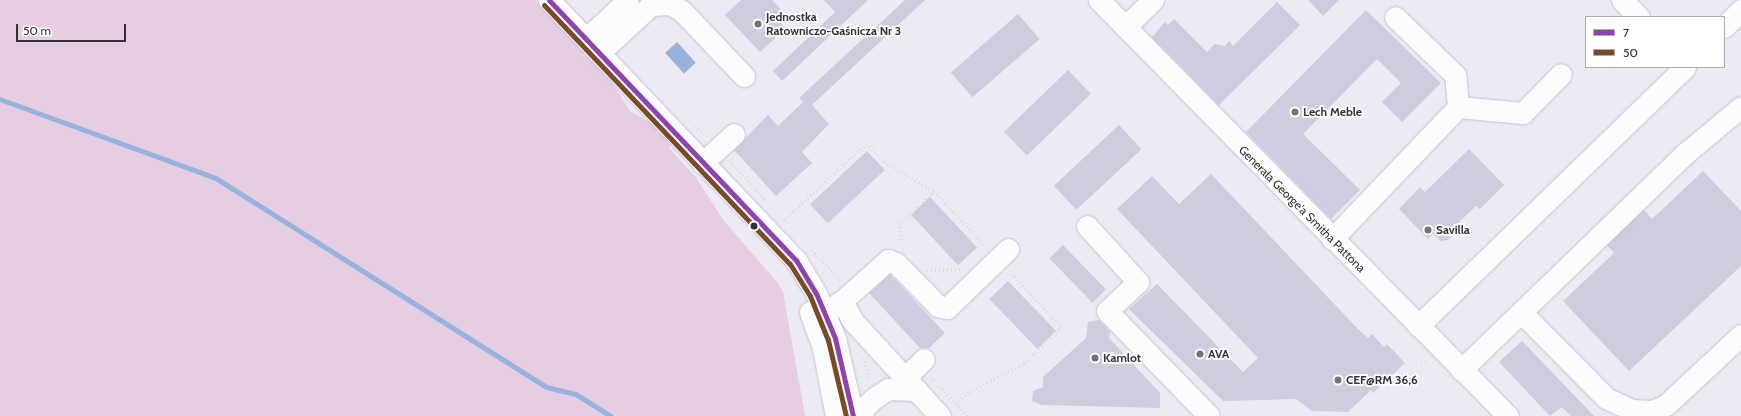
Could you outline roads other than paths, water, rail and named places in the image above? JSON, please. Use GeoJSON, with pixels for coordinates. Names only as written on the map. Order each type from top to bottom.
{"type":"FeatureCollection","features":[{"type":"Feature","properties":{"kind":"street"},"geometry":{"type":"LineString","coordinates":[[549,0],[760,225],[796,260],[807,276],[833,307],[852,320],[912,383],[948,410]]}},
{"type":"Feature","properties":{"kind":"street"},"geometry":{"type":"LineString","coordinates":[[593,46],[628,0]]}},
{"type":"Feature","properties":{"kind":"street","name":"Generała George'a Smitha Pattona"},"geometry":{"type":"LineString","coordinates":[[1099,0],[1461,370],[1503,415]]}},
{"type":"Feature","properties":{"kind":"street"},"geometry":{"type":"LineString","coordinates":[[1125,27],[1153,0]]}},
{"type":"Feature","properties":{"kind":"street"},"geometry":{"type":"LineString","coordinates":[[1622,0],[1638,16]]}},
{"type":"Feature","properties":{"kind":"street"},"geometry":{"type":"LineString","coordinates":[[593,46],[651,5],[670,4],[682,11],[744,76]]}},
{"type":"Feature","properties":{"kind":"street"},"geometry":{"type":"LineString","coordinates":[[1725,26],[1741,10]]}},
{"type":"Feature","properties":{"kind":"street"},"geometry":{"type":"LineString","coordinates":[[1332,239],[1458,107],[1455,76],[1395,17]]}},
{"type":"Feature","properties":{"kind":"street"},"geometry":{"type":"LineString","coordinates":[[1418,326],[1684,68]]}},
{"type":"Feature","properties":{"kind":"street"},"geometry":{"type":"LineString","coordinates":[[1458,107],[1523,113],[1561,74]]}},
{"type":"Feature","properties":{"kind":"street"},"geometry":{"type":"LineString","coordinates":[[1461,370],[1686,152],[1741,107]]}},
{"type":"Feature","properties":{"kind":"street"},"geometry":{"type":"LineString","coordinates":[[702,163],[734,134]]}},
{"type":"Feature","properties":{"kind":"street"},"geometry":{"type":"LineString","coordinates":[[760,225],[797,283],[815,323],[830,379],[836,416]]}},
{"type":"Feature","properties":{"kind":"street"},"geometry":{"type":"LineString","coordinates":[[1087,226],[1138,282],[1107,311],[1209,416]]}},
{"type":"Feature","properties":{"kind":"street"},"geometry":{"type":"LineString","coordinates":[[833,307],[888,260],[896,263],[938,306],[947,308],[1003,254]]}},
{"type":"Feature","properties":{"kind":"street"},"geometry":{"type":"LineString","coordinates":[[833,307],[835,338],[853,416]]}},
{"type":"Feature","properties":{"kind":"street"},"geometry":{"type":"LineString","coordinates":[[1521,312],[1606,398],[1632,410],[1652,411],[1666,405],[1741,335]]}},
{"type":"Feature","properties":{"kind":"street"},"geometry":{"type":"LineString","coordinates":[[861,416],[864,408],[873,399],[888,389],[912,383],[924,359]]}},
{"type":"Feature","properties":{"kind":"water"},"geometry":{"type":"Polygon","coordinates":[[[677,42],[696,63],[684,74],[665,53],[677,42]]]}},
{"type":"Feature","properties":{"kind":"waterway"},"geometry":{"type":"LineString","coordinates":[[0,99],[216,178],[547,387],[576,394],[611,416]]}},
{"type":"Feature","properties":{"kind":"place","name":"Jednostka Ratowniczo-Gaśnicza Nr 3"},"geometry":{"type":"Point","coordinates":[758,24]}},
{"type":"Feature","properties":{"kind":"place","name":"Lech Meble"},"geometry":{"type":"Point","coordinates":[1295,112]}},
{"type":"Feature","properties":{"kind":"place","name":"Savilla"},"geometry":{"type":"Point","coordinates":[1428,230]}},
{"type":"Feature","properties":{"kind":"place","name":"AVA"},"geometry":{"type":"Point","coordinates":[1200,354]}},
{"type":"Feature","properties":{"kind":"place","name":"Kamlot"},"geometry":{"type":"Point","coordinates":[1095,358]}},
{"type":"Feature","properties":{"kind":"place","name":"CEF@RM 36,6"},"geometry":{"type":"Point","coordinates":[1338,380]}}]}
